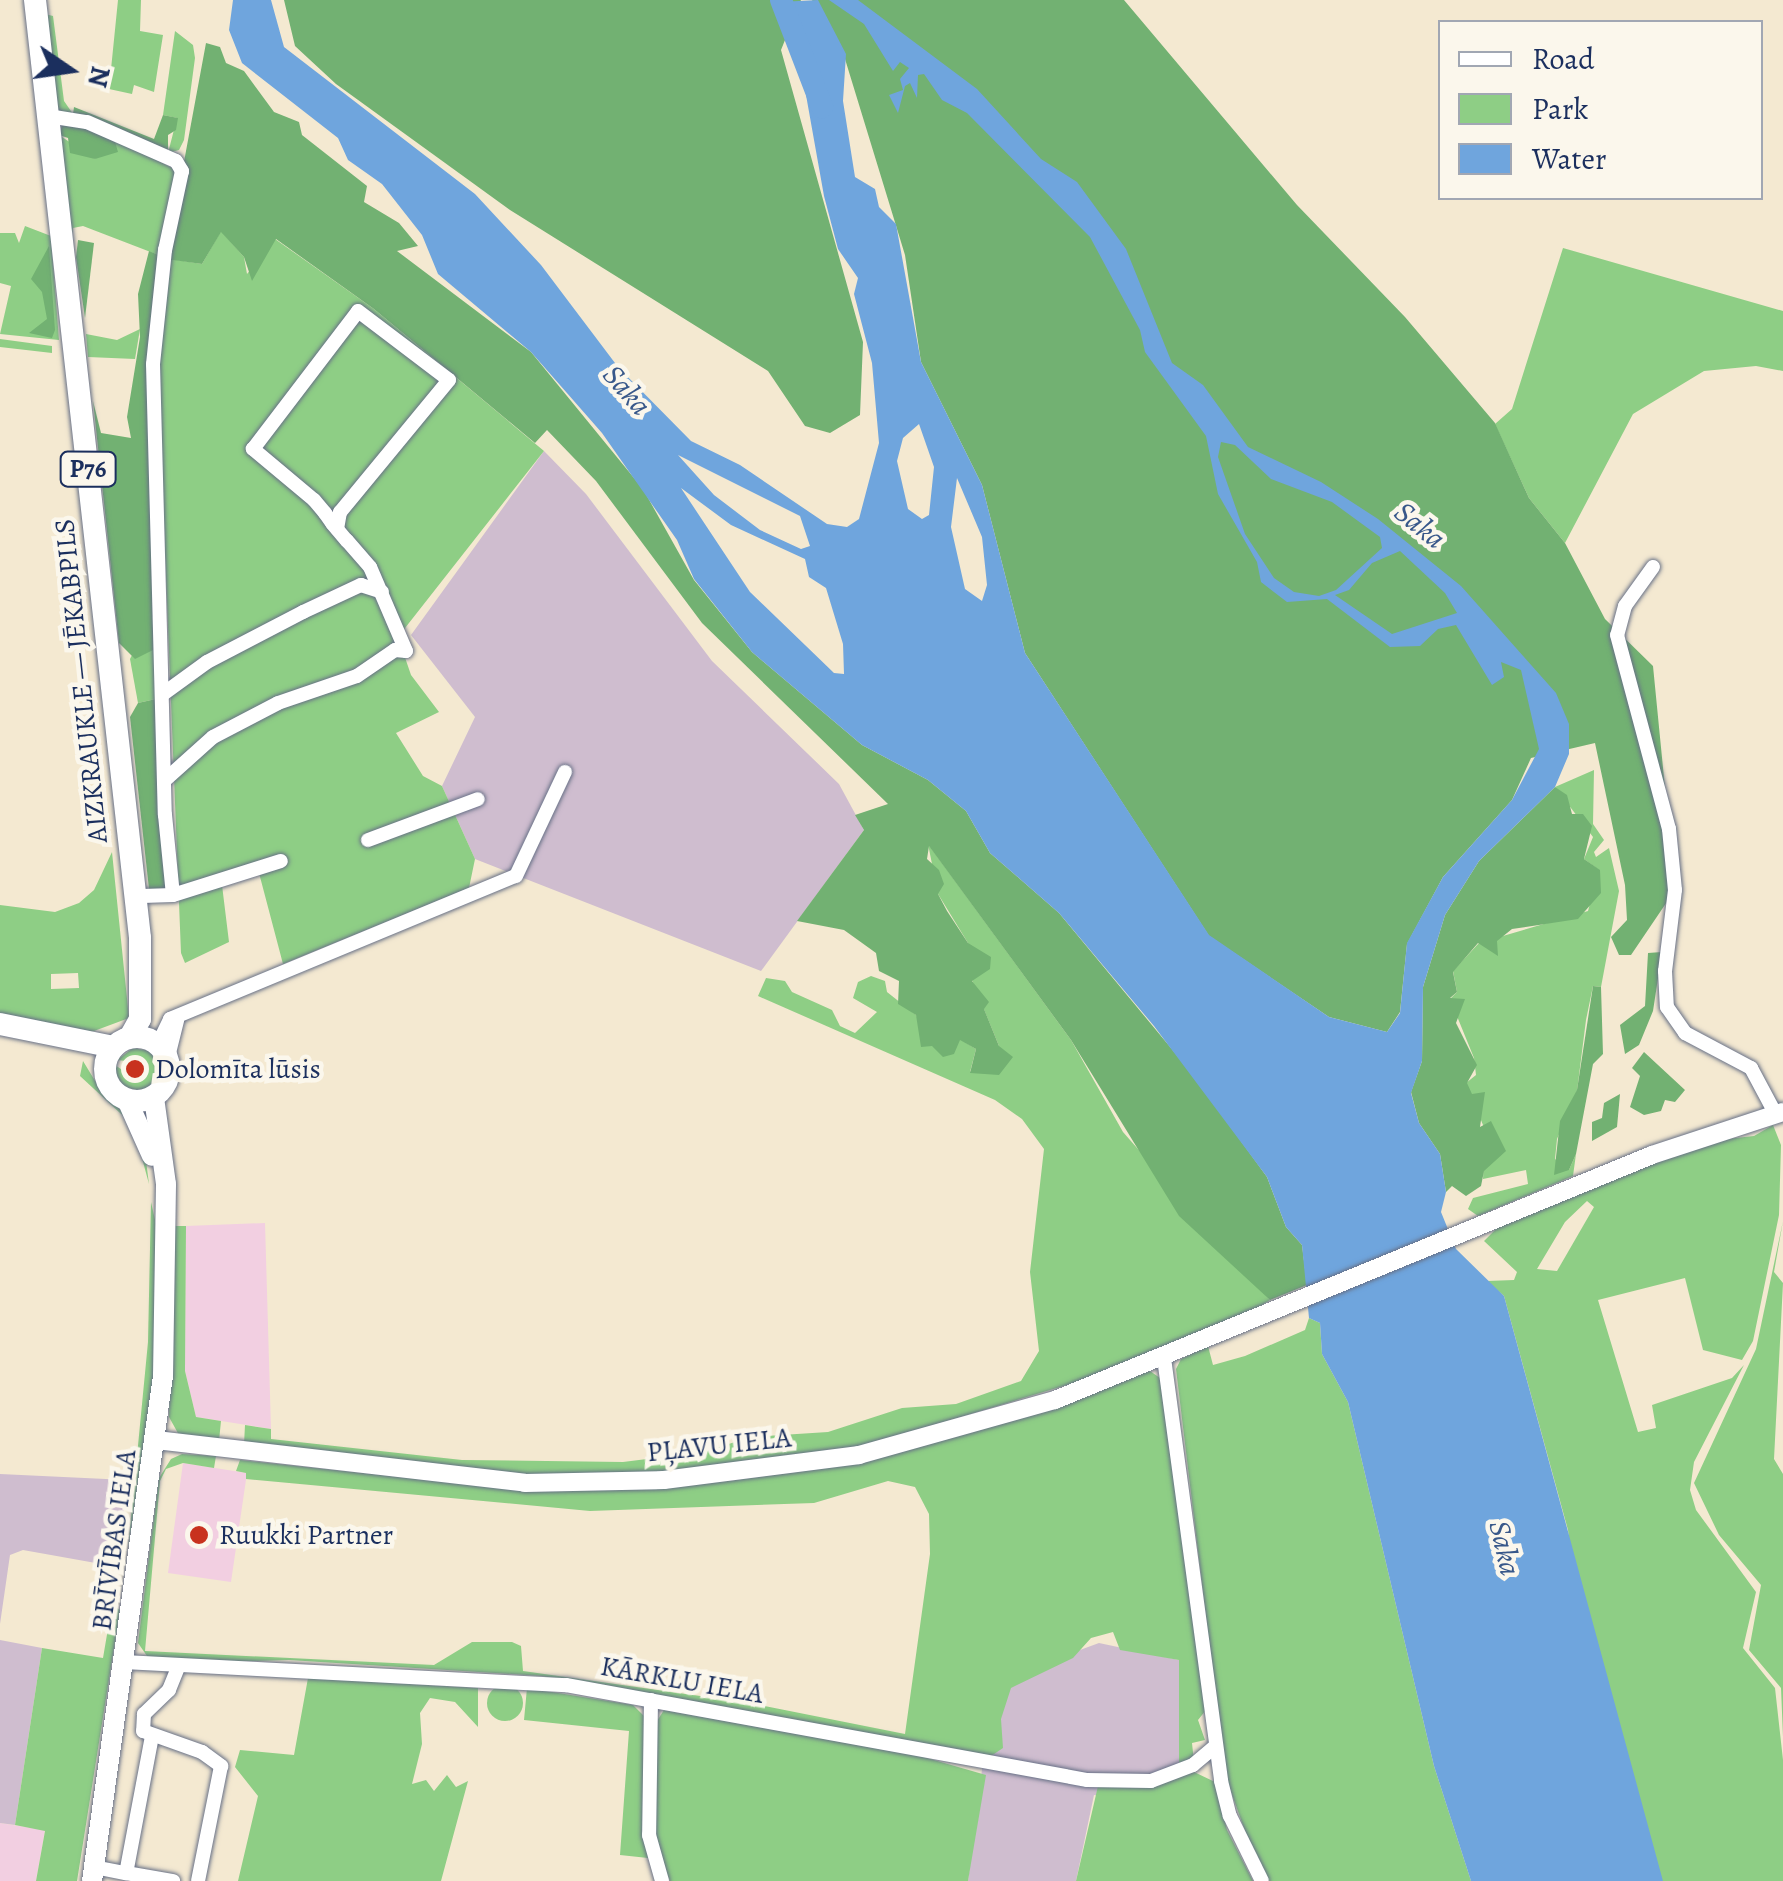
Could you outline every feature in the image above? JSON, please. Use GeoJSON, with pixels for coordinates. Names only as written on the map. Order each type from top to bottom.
{"type":"FeatureCollection","features":[{"type":"Feature","properties":{"kind":"main road","name":"AIZKRAUKLE — JĒKABPILS"},"geometry":{"type":"LineString","coordinates":[[35,0],[135,896],[152,996],[144,1045]]}},
{"type":"Feature","properties":{"kind":"main road"},"geometry":{"type":"LineString","coordinates":[[11,1026],[144,1045]]}},
{"type":"Feature","properties":{"kind":"main road"},"geometry":{"type":"LineString","coordinates":[[11,1026],[105,1072]]}},
{"type":"Feature","properties":{"kind":"main road","name":"P76"},"geometry":{"type":"LineString","coordinates":[[126,1100],[112,1089],[105,1072],[144,1045],[166,1084],[154,1097]]}},
{"type":"Feature","properties":{"kind":"main road"},"geometry":{"type":"LineString","coordinates":[[126,1100],[154,1097]]}},
{"type":"Feature","properties":{"kind":"main road","name":"BRĪVĪBAS IELA"},"geometry":{"type":"LineString","coordinates":[[94,1874],[156,1440],[166,1333],[165,1206],[154,1097]]}},
{"type":"Feature","properties":{"kind":"main road","name":"BRĪVĪBAS IELA"},"geometry":{"type":"LineString","coordinates":[[126,1100],[150,1143],[165,1206]]}},
{"type":"Feature","properties":{"kind":"street"},"geometry":{"type":"LineString","coordinates":[[48,116],[73,116],[171,159],[182,171],[154,325],[165,780],[173,895]]}},
{"type":"Feature","properties":{"kind":"street"},"geometry":{"type":"LineString","coordinates":[[165,780],[213,737],[278,703],[357,676],[395,650],[406,650],[382,592],[337,529],[253,445],[358,311],[449,380],[340,512],[337,529]]}},
{"type":"Feature","properties":{"kind":"street"},"geometry":{"type":"LineString","coordinates":[[1653,568],[1625,606],[1617,634],[1669,829],[1675,890],[1665,971],[1668,1007],[1684,1033],[1751,1068],[1779,1113]]}},
{"type":"Feature","properties":{"kind":"street"},"geometry":{"type":"LineString","coordinates":[[163,694],[206,662],[303,612],[361,586],[382,592]]}},
{"type":"Feature","properties":{"kind":"street"},"geometry":{"type":"LineString","coordinates":[[144,1045],[181,1016],[516,876],[566,772]]}},
{"type":"Feature","properties":{"kind":"street"},"geometry":{"type":"LineString","coordinates":[[368,840],[478,799]]}},
{"type":"Feature","properties":{"kind":"street"},"geometry":{"type":"LineString","coordinates":[[135,896],[173,895],[281,861]]}},
{"type":"Feature","properties":{"kind":"street","name":"PĻAVU IELA"},"geometry":{"type":"LineString","coordinates":[[156,1440],[491,1480],[664,1480],[858,1455],[1055,1400],[1480,1226],[1779,1113]]}},
{"type":"Feature","properties":{"kind":"street"},"geometry":{"type":"LineString","coordinates":[[1164,1358],[1216,1746],[1230,1816],[1262,1881]]}},
{"type":"Feature","properties":{"kind":"street","name":"KĀRKLU IELA"},"geometry":{"type":"LineString","coordinates":[[124,1662],[178,1670],[407,1673],[551,1684],[1087,1780],[1150,1781],[1193,1765],[1216,1746]]}},
{"type":"Feature","properties":{"kind":"street"},"geometry":{"type":"LineString","coordinates":[[178,1670],[169,1690],[144,1714],[143,1731],[195,1748],[221,1766],[198,1881]]}},
{"type":"Feature","properties":{"kind":"street"},"geometry":{"type":"LineString","coordinates":[[651,1700],[649,1834],[662,1881]]}},
{"type":"Feature","properties":{"kind":"street"},"geometry":{"type":"LineString","coordinates":[[126,1872],[152,1736]]}},
{"type":"Feature","properties":{"kind":"street"},"geometry":{"type":"LineString","coordinates":[[94,1874],[126,1872],[173,1881]]}},
{"type":"Feature","properties":{"kind":"shaded area"},"geometry":{"type":"Polygon","coordinates":[[[544,451],[586,494],[712,661],[839,784],[864,830],[761,971],[475,859],[442,786],[475,717],[411,635],[544,451]]]}},
{"type":"Feature","properties":{"kind":"shaded area"},"geometry":{"type":"Polygon","coordinates":[[[265,1223],[271,1429],[196,1417],[185,1371],[186,1226],[265,1223]]]}},
{"type":"Feature","properties":{"kind":"shaded area"},"geometry":{"type":"Polygon","coordinates":[[[183,1463],[247,1473],[231,1582],[168,1573],[183,1463]]]}},
{"type":"Feature","properties":{"kind":"shaded area"},"geometry":{"type":"Polygon","coordinates":[[[0,1474],[127,1480],[118,1567],[23,1550],[10,1555],[0,1624],[0,1474]]]}},
{"type":"Feature","properties":{"kind":"shaded area"},"geometry":{"type":"Polygon","coordinates":[[[0,1640],[42,1648],[15,1825],[0,1823],[0,1640]]]}},
{"type":"Feature","properties":{"kind":"shaded area"},"geometry":{"type":"Polygon","coordinates":[[[1099,1643],[1179,1660],[1179,1808],[1094,1795],[1076,1881],[968,1881],[993,1682],[1099,1643]]]}},
{"type":"Feature","properties":{"kind":"shaded area"},"geometry":{"type":"Polygon","coordinates":[[[0,1823],[45,1830],[36,1881],[0,1881],[0,1823]]]}},
{"type":"Feature","properties":{"kind":"green space"},"geometry":{"type":"Polygon","coordinates":[[[118,0],[141,0],[140,31],[163,35],[154,92],[134,85],[132,94],[109,89],[118,0]]]}},
{"type":"Feature","properties":{"kind":"green space"},"geometry":{"type":"Polygon","coordinates":[[[284,0],[801,0],[781,50],[863,342],[860,415],[830,433],[805,426],[768,371],[510,210],[336,84],[295,46],[284,0]]]}},
{"type":"Feature","properties":{"kind":"green space"},"geometry":{"type":"Polygon","coordinates":[[[812,0],[1124,0],[1297,205],[1405,317],[1495,423],[1529,498],[1565,543],[1605,619],[1653,666],[1675,890],[1631,955],[1619,955],[1611,937],[1627,920],[1625,885],[1595,743],[1531,758],[1512,800],[1443,877],[1407,944],[1400,1012],[1387,1032],[1329,1017],[1209,936],[1025,653],[982,485],[921,362],[905,255],[845,59],[812,0]]]}},
{"type":"Feature","properties":{"kind":"green space"},"geometry":{"type":"Polygon","coordinates":[[[45,14],[53,16],[64,101],[73,114],[58,111],[45,14]]]}},
{"type":"Feature","properties":{"kind":"green space"},"geometry":{"type":"Polygon","coordinates":[[[175,31],[193,45],[195,58],[184,140],[179,150],[168,153],[177,118],[163,115],[175,31]]]}},
{"type":"Feature","properties":{"kind":"green space"},"geometry":{"type":"Polygon","coordinates":[[[206,43],[220,47],[226,63],[244,71],[274,112],[299,122],[302,135],[367,186],[364,202],[399,223],[418,246],[397,251],[531,352],[643,489],[694,580],[752,652],[862,745],[928,780],[966,811],[990,853],[1059,913],[1190,1071],[1267,1177],[1286,1227],[1302,1245],[1307,1285],[1270,1300],[1179,1216],[1071,1040],[929,846],[927,859],[939,870],[944,884],[938,894],[947,911],[968,943],[991,957],[990,969],[972,981],[989,1002],[984,1009],[999,1046],[1013,1057],[999,1075],[970,1073],[976,1049],[960,1040],[954,1054],[943,1057],[932,1046],[921,1047],[916,1015],[898,1004],[899,981],[879,971],[876,953],[844,930],[797,921],[864,830],[855,815],[888,804],[702,623],[596,481],[547,430],[535,443],[374,309],[276,239],[252,281],[244,257],[221,232],[202,264],[166,259],[206,43]]]}},
{"type":"Feature","properties":{"kind":"green space"},"geometry":{"type":"Polygon","coordinates":[[[74,107],[154,139],[163,115],[178,118],[176,130],[168,135],[168,153],[73,114],[74,107]]]}},
{"type":"Feature","properties":{"kind":"green space"},"geometry":{"type":"Polygon","coordinates":[[[64,119],[114,138],[118,152],[95,159],[70,153],[68,138],[59,135],[64,119]]]}},
{"type":"Feature","properties":{"kind":"green space"},"geometry":{"type":"Polygon","coordinates":[[[59,135],[95,159],[114,138],[178,171],[161,256],[83,226],[73,228],[71,239],[59,135]]]}},
{"type":"Feature","properties":{"kind":"green space"},"geometry":{"type":"Polygon","coordinates":[[[25,226],[51,236],[59,340],[0,334],[11,286],[0,283],[0,233],[15,233],[19,243],[25,226]]]}},
{"type":"Feature","properties":{"kind":"green space"},"geometry":{"type":"Polygon","coordinates":[[[221,231],[244,257],[247,274],[275,239],[374,309],[544,451],[398,637],[411,675],[439,712],[396,733],[423,776],[442,786],[475,859],[469,888],[283,964],[259,873],[222,885],[229,942],[185,963],[181,953],[158,376],[171,259],[202,264],[221,231]]]}},
{"type":"Feature","properties":{"kind":"green space"},"geometry":{"type":"Polygon","coordinates":[[[78,240],[94,243],[85,318],[76,257],[78,240]]]}},
{"type":"Feature","properties":{"kind":"green space"},"geometry":{"type":"Polygon","coordinates":[[[49,246],[55,330],[52,338],[29,333],[47,319],[42,292],[31,279],[49,246]]]}},
{"type":"Feature","properties":{"kind":"green space"},"geometry":{"type":"Polygon","coordinates":[[[1563,248],[1783,311],[1783,371],[1756,366],[1704,371],[1633,414],[1565,543],[1529,498],[1495,424],[1512,409],[1563,248]]]}},
{"type":"Feature","properties":{"kind":"green space"},"geometry":{"type":"Polygon","coordinates":[[[149,251],[161,256],[152,327],[160,614],[152,617],[155,649],[135,659],[119,643],[93,401],[101,433],[131,438],[127,417],[140,337],[138,294],[149,251]]]}},
{"type":"Feature","properties":{"kind":"green space"},"geometry":{"type":"Polygon","coordinates":[[[140,329],[135,359],[88,357],[86,334],[117,340],[140,329]]]}},
{"type":"Feature","properties":{"kind":"green space"},"geometry":{"type":"Polygon","coordinates":[[[0,339],[52,346],[52,353],[0,347],[0,339]]]}},
{"type":"Feature","properties":{"kind":"green space"},"geometry":{"type":"Polygon","coordinates":[[[160,614],[160,698],[138,703],[130,659],[152,616],[160,614]]]}},
{"type":"Feature","properties":{"kind":"green space"},"geometry":{"type":"Polygon","coordinates":[[[160,698],[168,890],[149,889],[130,717],[138,703],[160,698]]]}},
{"type":"Feature","properties":{"kind":"green space"},"geometry":{"type":"Polygon","coordinates":[[[1594,770],[1593,824],[1604,840],[1594,852],[1596,857],[1609,848],[1619,891],[1601,987],[1593,986],[1577,1091],[1557,1139],[1555,1159],[1569,1170],[1576,1154],[1573,1176],[1478,1216],[1468,1209],[1473,1198],[1528,1184],[1526,1170],[1483,1179],[1485,1130],[1466,1083],[1476,1075],[1474,1058],[1450,999],[1457,992],[1453,971],[1479,943],[1588,911],[1599,870],[1584,859],[1593,837],[1555,787],[1594,770]]]}},
{"type":"Feature","properties":{"kind":"green space"},"geometry":{"type":"Polygon","coordinates":[[[1555,787],[1567,795],[1572,814],[1583,814],[1592,826],[1584,859],[1600,870],[1601,893],[1578,919],[1512,929],[1497,941],[1498,956],[1478,943],[1453,972],[1457,992],[1450,998],[1465,999],[1456,1023],[1477,1065],[1467,1083],[1472,1094],[1485,1092],[1480,1127],[1491,1121],[1506,1151],[1484,1171],[1481,1186],[1466,1196],[1452,1186],[1446,1192],[1440,1154],[1419,1123],[1411,1092],[1422,1061],[1423,987],[1445,915],[1479,861],[1555,787]]]}},
{"type":"Feature","properties":{"kind":"green space"},"geometry":{"type":"Polygon","coordinates":[[[928,844],[1071,1040],[1123,1132],[1270,1300],[1245,1316],[1090,1378],[861,1447],[668,1472],[515,1477],[244,1444],[245,1425],[271,1429],[271,1439],[462,1460],[623,1462],[703,1452],[751,1437],[828,1432],[902,1408],[956,1404],[1021,1381],[1039,1351],[1030,1272],[1044,1149],[1022,1119],[995,1100],[758,996],[766,978],[785,981],[792,992],[832,1010],[840,1026],[855,1033],[877,1012],[853,998],[858,982],[871,976],[885,981],[887,992],[916,1015],[932,1046],[953,1047],[960,1039],[976,1049],[970,1072],[999,1046],[972,980],[968,943],[938,894],[928,844]]]}},
{"type":"Feature","properties":{"kind":"green space"},"geometry":{"type":"Polygon","coordinates":[[[112,852],[129,1018],[86,1034],[0,1014],[0,905],[55,912],[79,903],[94,890],[112,852]],[[78,973],[51,974],[51,989],[79,988],[78,973]]]}},
{"type":"Feature","properties":{"kind":"green space"},"geometry":{"type":"Polygon","coordinates":[[[1662,952],[1653,1011],[1639,1045],[1625,1054],[1620,1025],[1645,1006],[1648,953],[1662,952]]]}},
{"type":"Feature","properties":{"kind":"green space"},"geometry":{"type":"Polygon","coordinates":[[[1593,986],[1601,987],[1603,1054],[1593,1064],[1576,1154],[1569,1170],[1554,1175],[1560,1121],[1577,1090],[1593,986]]]}},
{"type":"Feature","properties":{"kind":"green space"},"geometry":{"type":"Polygon","coordinates":[[[133,1048],[150,1051],[159,1066],[153,1083],[142,1091],[124,1087],[114,1071],[115,1065],[134,1078],[143,1076],[143,1063],[117,1060],[133,1048]]]}},
{"type":"Feature","properties":{"kind":"green space"},"geometry":{"type":"Polygon","coordinates":[[[1644,1052],[1685,1090],[1675,1102],[1665,1100],[1661,1111],[1644,1115],[1630,1107],[1640,1076],[1632,1068],[1644,1052]]]}},
{"type":"Feature","properties":{"kind":"green space"},"geometry":{"type":"Polygon","coordinates":[[[83,1061],[103,1094],[129,1114],[145,1153],[149,1184],[133,1125],[80,1076],[83,1061]]]}},
{"type":"Feature","properties":{"kind":"green space"},"geometry":{"type":"Polygon","coordinates":[[[1620,1094],[1617,1127],[1592,1141],[1592,1122],[1602,1118],[1604,1103],[1620,1094]]]}},
{"type":"Feature","properties":{"kind":"green space"},"geometry":{"type":"Polygon","coordinates":[[[1773,1125],[1781,1145],[1779,1215],[1753,1341],[1742,1360],[1703,1350],[1685,1278],[1598,1300],[1638,1432],[1656,1428],[1652,1405],[1732,1378],[1744,1365],[1694,1462],[1690,1490],[1696,1510],[1756,1592],[1743,1648],[1775,1688],[1783,1760],[1783,1881],[1607,1881],[1568,1530],[1504,1296],[1487,1281],[1514,1280],[1517,1272],[1484,1241],[1499,1226],[1708,1141],[1754,1136],[1773,1125]],[[1587,1201],[1565,1222],[1537,1269],[1557,1271],[1594,1207],[1587,1201]]]}},
{"type":"Feature","properties":{"kind":"green space"},"geometry":{"type":"Polygon","coordinates":[[[151,1202],[158,1233],[157,1351],[128,1549],[148,1342],[151,1202]]]}},
{"type":"Feature","properties":{"kind":"green space"},"geometry":{"type":"Polygon","coordinates":[[[1783,1221],[1774,1272],[1783,1283],[1774,1459],[1783,1474],[1783,1737],[1781,1688],[1749,1650],[1761,1585],[1719,1535],[1694,1483],[1756,1349],[1783,1221]]]}},
{"type":"Feature","properties":{"kind":"green space"},"geometry":{"type":"Polygon","coordinates":[[[175,1226],[186,1226],[185,1371],[196,1417],[221,1421],[219,1441],[179,1435],[169,1417],[175,1226]]]}},
{"type":"Feature","properties":{"kind":"green space"},"geometry":{"type":"Polygon","coordinates":[[[1309,1318],[1320,1323],[1322,1354],[1348,1402],[1434,1766],[1471,1881],[1263,1881],[1225,1775],[1176,1369],[1181,1359],[1208,1346],[1213,1365],[1245,1356],[1305,1330],[1309,1318]]]}},
{"type":"Feature","properties":{"kind":"green space"},"geometry":{"type":"Polygon","coordinates":[[[1150,1371],[1160,1378],[1206,1710],[1198,1720],[1205,1740],[1192,1743],[1194,1762],[1179,1768],[1179,1660],[1120,1650],[1113,1632],[1091,1638],[1073,1658],[1011,1688],[1001,1719],[1003,1748],[988,1758],[542,1676],[289,1660],[174,1663],[147,1656],[138,1643],[159,1478],[171,1459],[182,1454],[216,1456],[214,1468],[183,1463],[166,1469],[160,1481],[145,1651],[434,1665],[472,1642],[512,1642],[521,1646],[523,1671],[750,1703],[905,1734],[930,1554],[929,1514],[915,1487],[888,1481],[814,1503],[590,1511],[246,1479],[246,1473],[236,1471],[240,1460],[495,1487],[728,1481],[818,1469],[1150,1371]]]}},
{"type":"Feature","properties":{"kind":"green space"},"geometry":{"type":"Polygon","coordinates":[[[112,1605],[120,1610],[77,1881],[36,1881],[45,1831],[15,1825],[42,1648],[103,1658],[112,1605]]]}},
{"type":"Feature","properties":{"kind":"green space"},"geometry":{"type":"Polygon","coordinates":[[[308,1678],[478,1688],[478,1727],[455,1702],[430,1698],[420,1713],[422,1744],[412,1784],[426,1780],[434,1791],[447,1775],[456,1787],[468,1781],[441,1881],[238,1881],[258,1796],[235,1767],[240,1750],[294,1755],[308,1678]]]}},
{"type":"Feature","properties":{"kind":"green space"},"geometry":{"type":"Polygon","coordinates":[[[505,1685],[518,1690],[523,1703],[518,1716],[505,1721],[492,1716],[487,1703],[492,1690],[505,1685]]]}},
{"type":"Feature","properties":{"kind":"green space"},"geometry":{"type":"Polygon","coordinates":[[[527,1688],[633,1705],[644,1716],[648,1858],[620,1855],[629,1731],[524,1720],[527,1688]]]}},
{"type":"Feature","properties":{"kind":"green space"},"geometry":{"type":"Polygon","coordinates":[[[664,1710],[920,1756],[986,1775],[968,1881],[670,1881],[654,1842],[657,1721],[664,1710]]]}},
{"type":"Feature","properties":{"kind":"green space"},"geometry":{"type":"Polygon","coordinates":[[[1192,1771],[1215,1782],[1227,1830],[1253,1881],[1076,1881],[1098,1786],[1143,1788],[1192,1771]]]}},
{"type":"Feature","properties":{"kind":"water"},"geometry":{"type":"Polygon","coordinates":[[[233,0],[271,0],[284,47],[475,194],[541,265],[618,367],[691,441],[740,465],[827,524],[847,527],[859,519],[879,443],[872,363],[854,294],[858,278],[838,249],[824,196],[806,95],[813,64],[780,2],[818,0],[846,54],[843,101],[855,177],[875,189],[879,207],[896,224],[921,362],[982,485],[1025,653],[1209,935],[1329,1017],[1387,1032],[1400,1013],[1407,943],[1443,877],[1512,800],[1539,749],[1521,670],[1501,662],[1504,677],[1492,685],[1456,625],[1438,629],[1420,646],[1390,647],[1327,599],[1287,602],[1261,582],[1257,562],[1218,494],[1206,436],[1145,352],[1140,330],[1090,237],[967,113],[942,100],[924,74],[918,75],[917,98],[910,83],[905,86],[898,113],[889,95],[903,90],[900,79],[909,68],[900,62],[893,71],[864,24],[829,0],[858,0],[977,89],[1041,159],[1077,182],[1126,249],[1172,363],[1203,385],[1248,447],[1321,482],[1378,519],[1461,586],[1556,693],[1569,724],[1569,754],[1555,787],[1479,861],[1445,915],[1423,987],[1422,1061],[1411,1093],[1419,1123],[1440,1154],[1446,1192],[1441,1212],[1456,1249],[1504,1296],[1663,1881],[1471,1881],[1434,1766],[1348,1402],[1322,1354],[1320,1323],[1309,1318],[1302,1245],[1286,1227],[1267,1177],[1154,1026],[1059,913],[990,853],[966,811],[928,780],[862,745],[752,652],[694,579],[677,540],[602,433],[531,352],[438,274],[422,235],[382,184],[348,160],[338,138],[242,63],[229,30],[233,0]],[[919,424],[903,438],[897,461],[908,509],[922,519],[929,515],[934,467],[919,424]],[[1221,442],[1218,457],[1245,534],[1274,578],[1294,592],[1319,596],[1336,590],[1382,548],[1380,537],[1332,502],[1271,479],[1235,445],[1221,442]],[[678,455],[714,495],[760,530],[801,549],[810,546],[800,516],[678,455]],[[957,478],[951,527],[965,589],[982,601],[987,585],[982,537],[957,478]],[[681,488],[750,592],[834,673],[844,674],[843,644],[826,588],[809,577],[805,559],[731,525],[681,488]],[[1400,551],[1372,563],[1349,590],[1335,595],[1392,634],[1457,613],[1445,593],[1400,551]]]}},
{"type":"Feature","properties":{"kind":"waterway","name":"Saka"},"geometry":{"type":"LineString","coordinates":[[781,0],[822,107]]}},
{"type":"Feature","properties":{"kind":"place","name":"Dolomīta lūsis"},"geometry":{"type":"Point","coordinates":[135,1069]}},
{"type":"Feature","properties":{"kind":"place","name":"Ruukki Partner"},"geometry":{"type":"Point","coordinates":[199,1535]}}]}
